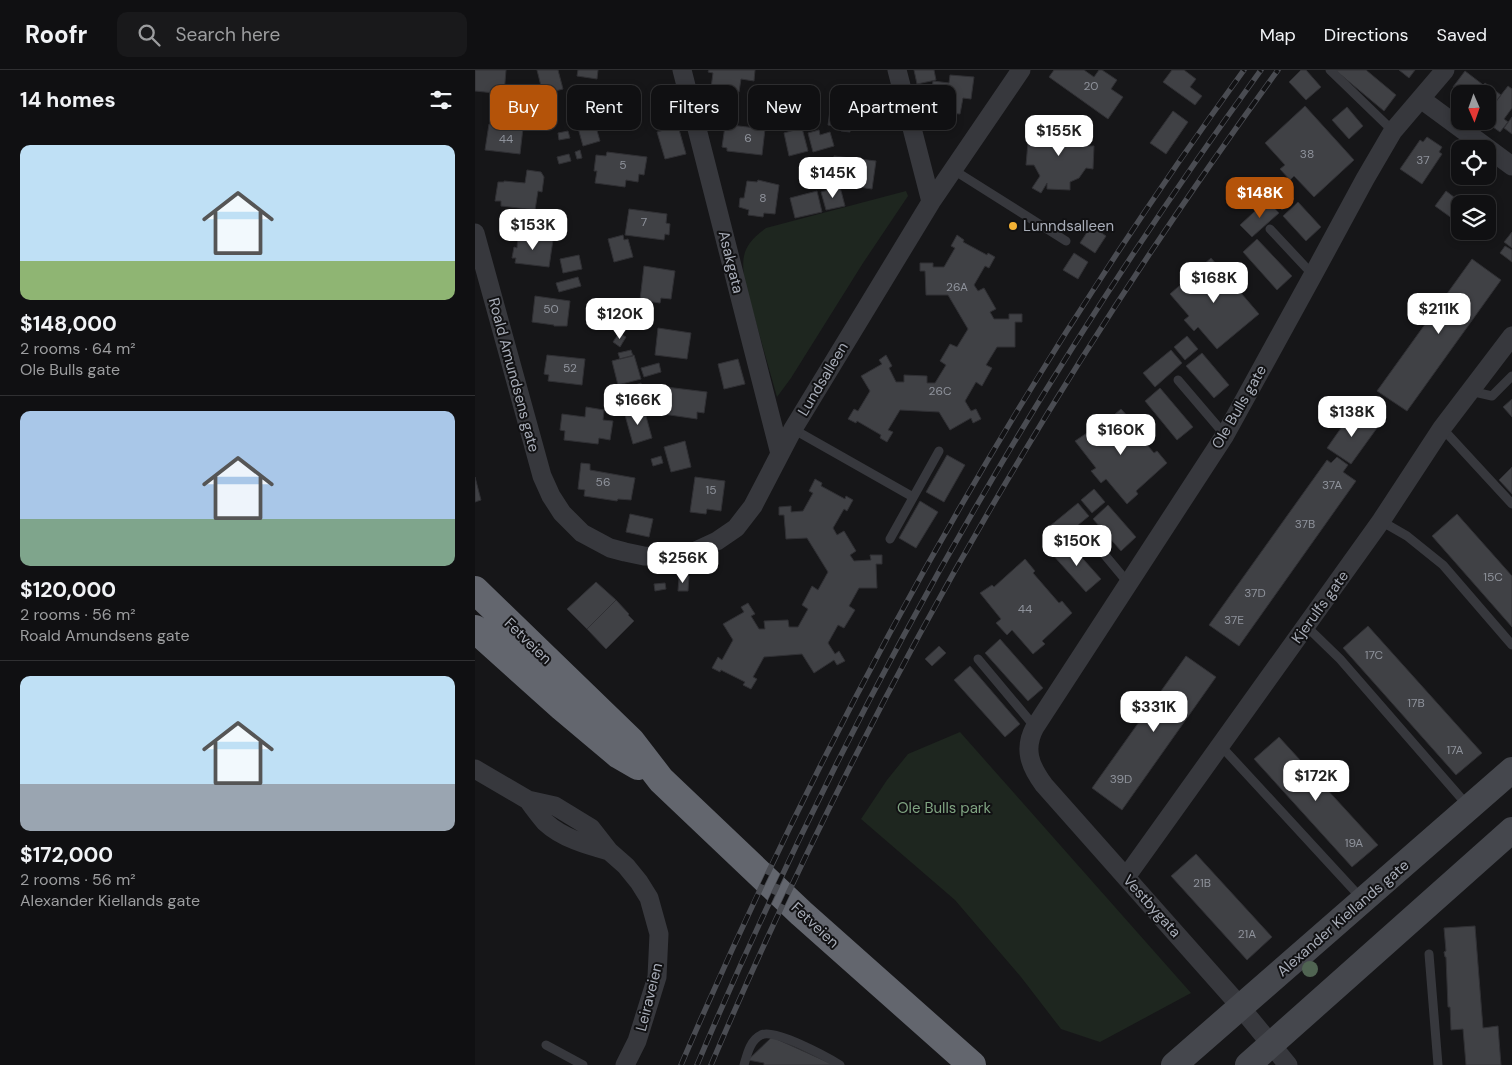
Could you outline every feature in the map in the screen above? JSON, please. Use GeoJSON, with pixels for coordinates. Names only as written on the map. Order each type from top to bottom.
{"type":"FeatureCollection","features":[{"type":"Feature","properties":{"kind":"highway","name":"Fetveien"},"geometry":{"type":"LineString","coordinates":[[475,590],[631,740],[661,780],[808,919],[972,1065]]}},
{"type":"Feature","properties":{"kind":"highway","name":"Fetveien"},"geometry":{"type":"LineString","coordinates":[[475,629],[619,755],[661,780]]}},
{"type":"Feature","properties":{"kind":"street","name":"Asakgata"},"geometry":{"type":"LineString","coordinates":[[682,70],[780,454]]}},
{"type":"Feature","properties":{"kind":"street"},"geometry":{"type":"LineString","coordinates":[[897,70],[931,202]]}},
{"type":"Feature","properties":{"kind":"street","name":"Lundsalleen"},"geometry":{"type":"LineString","coordinates":[[562,512],[582,533],[610,548],[644,556],[667,557],[689,554],[717,541],[736,528],[753,506],[793,429],[931,202],[1021,70]]}},
{"type":"Feature","properties":{"kind":"street","name":"Ole Bulls gate"},"geometry":{"type":"LineString","coordinates":[[1032,735],[1225,435],[1393,131],[1445,70]]}},
{"type":"Feature","properties":{"kind":"street"},"geometry":{"type":"LineString","coordinates":[[1421,99],[1512,166]]}},
{"type":"Feature","properties":{"kind":"street","name":"Roald Amundsens gate"},"geometry":{"type":"LineString","coordinates":[[475,233],[540,469],[551,496],[562,512]]}},
{"type":"Feature","properties":{"kind":"street","name":"Kjerulfs gate"},"geometry":{"type":"LineString","coordinates":[[1126,877],[1381,521],[1442,428],[1512,336]]}},
{"type":"Feature","properties":{"kind":"street","name":"Vestbygata"},"geometry":{"type":"LineString","coordinates":[[1032,735],[1031,764],[1044,785],[1241,1008],[1288,1065]]}},
{"type":"Feature","properties":{"kind":"street","name":"Leiraveien"},"geometry":{"type":"LineString","coordinates":[[475,770],[527,800],[546,822],[561,832],[583,844],[609,851],[626,866],[649,898],[659,934],[658,969],[637,1041],[625,1065]]}},
{"type":"Feature","properties":{"kind":"street","name":"Alexander Kiellands gate"},"geometry":{"type":"LineString","coordinates":[[1174,1065],[1512,770]]}},
{"type":"Feature","properties":{"kind":"street"},"geometry":{"type":"LineString","coordinates":[[1247,1065],[1512,830]]}},
{"type":"Feature","properties":{"kind":"lane"},"geometry":{"type":"LineString","coordinates":[[1330,70],[1393,131]]}},
{"type":"Feature","properties":{"kind":"lane"},"geometry":{"type":"LineString","coordinates":[[952,169],[1066,241]]}},
{"type":"Feature","properties":{"kind":"lane"},"geometry":{"type":"LineString","coordinates":[[1270,229],[1313,275]]}},
{"type":"Feature","properties":{"kind":"lane"},"geometry":{"type":"LineString","coordinates":[[1470,391],[1492,396],[1512,376]]}},
{"type":"Feature","properties":{"kind":"lane"},"geometry":{"type":"LineString","coordinates":[[1178,380],[1225,435]]}},
{"type":"Feature","properties":{"kind":"lane"},"geometry":{"type":"LineString","coordinates":[[1442,428],[1512,504]]}},
{"type":"Feature","properties":{"kind":"lane"},"geometry":{"type":"LineString","coordinates":[[793,429],[913,497]]}},
{"type":"Feature","properties":{"kind":"lane"},"geometry":{"type":"LineString","coordinates":[[890,539],[939,451]]}},
{"type":"Feature","properties":{"kind":"lane"},"geometry":{"type":"LineString","coordinates":[[1381,521],[1413,540],[1443,565],[1512,645]]}},
{"type":"Feature","properties":{"kind":"lane"},"geometry":{"type":"LineString","coordinates":[[1085,530],[1129,584]]}},
{"type":"Feature","properties":{"kind":"lane"},"geometry":{"type":"LineString","coordinates":[[1306,626],[1339,659],[1469,808]]}},
{"type":"Feature","properties":{"kind":"lane"},"geometry":{"type":"LineString","coordinates":[[978,660],[1032,735]]}},
{"type":"Feature","properties":{"kind":"lane"},"geometry":{"type":"LineString","coordinates":[[1219,745],[1363,900]]}},
{"type":"Feature","properties":{"kind":"lane"},"geometry":{"type":"LineString","coordinates":[[1429,954],[1438,1065]]}},
{"type":"Feature","properties":{"kind":"lane"},"geometry":{"type":"LineString","coordinates":[[744,1065],[752,1043],[760,1035],[771,1033],[840,1065]]}},
{"type":"Feature","properties":{"kind":"lane"},"geometry":{"type":"LineString","coordinates":[[546,1045],[583,1065]]}},
{"type":"Feature","properties":{"kind":"green space"},"geometry":{"type":"Polygon","coordinates":[[[906,191],[908,196],[777,397],[745,284],[743,266],[748,246],[766,228],[906,191]]]}},
{"type":"Feature","properties":{"kind":"green space","name":"Ole Bulls park"},"geometry":{"type":"Polygon","coordinates":[[[960,732],[1191,993],[1100,1042],[1061,1029],[1021,977],[955,900],[861,819],[887,780],[908,754],[960,732]]]}},
{"type":"Feature","properties":{"kind":"building"},"geometry":{"type":"Polygon","coordinates":[[[475,70],[506,70],[505,85],[490,85],[490,93],[475,91],[475,70]]]}},
{"type":"Feature","properties":{"kind":"building"},"geometry":{"type":"Polygon","coordinates":[[[537,70],[558,70],[563,89],[557,90],[557,85],[541,85],[537,70]]]}},
{"type":"Feature","properties":{"kind":"building"},"geometry":{"type":"Polygon","coordinates":[[[578,70],[598,70],[597,79],[577,76],[578,70]]]}},
{"type":"Feature","properties":{"kind":"building"},"geometry":{"type":"Polygon","coordinates":[[[709,70],[755,70],[754,81],[741,79],[739,92],[738,85],[711,85],[713,73],[708,72],[709,70]]]}},
{"type":"Feature","properties":{"kind":"building"},"geometry":{"type":"Polygon","coordinates":[[[914,70],[934,70],[936,80],[917,84],[914,70]]]}},
{"type":"Feature","properties":{"kind":"building"},"geometry":{"type":"Polygon","coordinates":[[[1054,70],[1084,70],[1094,77],[1099,70],[1102,70],[1117,80],[1111,89],[1123,97],[1108,119],[1049,77],[1054,70]]]}},
{"type":"Feature","properties":{"kind":"building"},"geometry":{"type":"Polygon","coordinates":[[[1172,70],[1184,70],[1196,79],[1190,87],[1202,96],[1195,105],[1163,82],[1172,70]]]}},
{"type":"Feature","properties":{"kind":"building"},"geometry":{"type":"Polygon","coordinates":[[[1301,70],[1306,70],[1321,87],[1306,100],[1289,82],[1301,70]]]}},
{"type":"Feature","properties":{"kind":"building"},"geometry":{"type":"Polygon","coordinates":[[[1335,70],[1366,70],[1396,95],[1384,111],[1335,70]]]}},
{"type":"Feature","properties":{"kind":"building"},"geometry":{"type":"Polygon","coordinates":[[[1399,70],[1415,70],[1409,78],[1399,70]]]}},
{"type":"Feature","properties":{"kind":"building"},"geometry":{"type":"Polygon","coordinates":[[[1465,71],[1482,84],[1481,85],[1454,85],[1465,71]]]}},
{"type":"Feature","properties":{"kind":"building"},"geometry":{"type":"Polygon","coordinates":[[[950,75],[974,77],[971,99],[963,98],[960,114],[956,114],[956,85],[932,85],[933,81],[949,83],[950,75]]]}},
{"type":"Feature","properties":{"kind":"building"},"geometry":{"type":"Polygon","coordinates":[[[1508,86],[1512,89],[1512,108],[1504,119],[1508,122],[1500,132],[1496,129],[1496,101],[1508,86]]]}},
{"type":"Feature","properties":{"kind":"building"},"geometry":{"type":"Polygon","coordinates":[[[1496,91],[1501,95],[1496,101],[1496,91]]]}},
{"type":"Feature","properties":{"kind":"building"},"geometry":{"type":"Polygon","coordinates":[[[1305,106],[1354,160],[1314,197],[1294,176],[1290,180],[1280,169],[1285,165],[1265,143],[1305,106]]]}},
{"type":"Feature","properties":{"kind":"building"},"geometry":{"type":"Polygon","coordinates":[[[1347,107],[1363,126],[1349,139],[1332,120],[1347,107]]]}},
{"type":"Feature","properties":{"kind":"building"},"geometry":{"type":"Polygon","coordinates":[[[1173,111],[1188,122],[1166,154],[1150,143],[1173,111]]]}},
{"type":"Feature","properties":{"kind":"building"},"geometry":{"type":"Polygon","coordinates":[[[1512,117],[1512,134],[1504,128],[1512,117]]]}},
{"type":"Feature","properties":{"kind":"building"},"geometry":{"type":"Polygon","coordinates":[[[1051,121],[1074,123],[1073,130],[1082,137],[1087,146],[1094,146],[1093,169],[1086,168],[1079,178],[1070,182],[1070,190],[1047,189],[1047,183],[1041,193],[1032,188],[1040,176],[1034,165],[1026,165],[1028,142],[1035,143],[1040,135],[1052,129],[1051,121]]]}},
{"type":"Feature","properties":{"kind":"building"},"geometry":{"type":"Polygon","coordinates":[[[489,124],[490,130],[523,130],[520,154],[485,150],[489,124]]]}},
{"type":"Feature","properties":{"kind":"building"},"geometry":{"type":"Polygon","coordinates":[[[738,126],[748,127],[748,130],[765,130],[762,155],[727,151],[727,148],[722,147],[724,130],[738,130],[738,126]]]}},
{"type":"Feature","properties":{"kind":"building"},"geometry":{"type":"Polygon","coordinates":[[[579,130],[597,130],[600,141],[583,146],[579,130]]]}},
{"type":"Feature","properties":{"kind":"building"},"geometry":{"type":"Polygon","coordinates":[[[679,130],[686,154],[665,159],[657,132],[679,130]]]}},
{"type":"Feature","properties":{"kind":"building"},"geometry":{"type":"Polygon","coordinates":[[[803,130],[808,151],[789,156],[784,133],[803,130]]]}},
{"type":"Feature","properties":{"kind":"building"},"geometry":{"type":"Polygon","coordinates":[[[819,130],[820,135],[830,132],[834,146],[813,152],[808,133],[819,130]]]}},
{"type":"Feature","properties":{"kind":"building"},"geometry":{"type":"Polygon","coordinates":[[[568,131],[570,138],[559,140],[558,133],[568,131]]]}},
{"type":"Feature","properties":{"kind":"building"},"geometry":{"type":"Polygon","coordinates":[[[1427,137],[1442,147],[1439,152],[1442,154],[1422,184],[1400,169],[1420,140],[1423,142],[1427,137]]]}},
{"type":"Feature","properties":{"kind":"building"},"geometry":{"type":"Polygon","coordinates":[[[580,150],[582,158],[577,159],[575,152],[580,150]]]}},
{"type":"Feature","properties":{"kind":"building"},"geometry":{"type":"Polygon","coordinates":[[[607,152],[647,157],[644,175],[639,174],[638,182],[626,180],[625,187],[595,183],[597,171],[594,171],[596,155],[606,156],[607,152]]]}},
{"type":"Feature","properties":{"kind":"building"},"geometry":{"type":"Polygon","coordinates":[[[569,154],[571,161],[559,164],[557,157],[569,154]]]}},
{"type":"Feature","properties":{"kind":"building"},"geometry":{"type":"Polygon","coordinates":[[[834,156],[876,161],[872,189],[838,184],[838,178],[832,178],[834,156]]]}},
{"type":"Feature","properties":{"kind":"building"},"geometry":{"type":"Polygon","coordinates":[[[527,170],[541,172],[544,177],[542,192],[538,191],[535,210],[501,206],[501,201],[495,201],[498,182],[525,183],[527,170]]]}},
{"type":"Feature","properties":{"kind":"building"},"geometry":{"type":"Polygon","coordinates":[[[758,180],[779,185],[775,214],[764,213],[763,217],[748,215],[749,210],[739,207],[740,198],[744,198],[747,181],[757,182],[758,180]]]}},
{"type":"Feature","properties":{"kind":"building"},"geometry":{"type":"Polygon","coordinates":[[[1283,186],[1294,199],[1282,210],[1270,198],[1283,186]]]}},
{"type":"Feature","properties":{"kind":"building"},"geometry":{"type":"Polygon","coordinates":[[[840,187],[845,206],[826,210],[821,192],[840,187]]]}},
{"type":"Feature","properties":{"kind":"building"},"geometry":{"type":"Polygon","coordinates":[[[817,191],[822,212],[795,218],[790,198],[817,191]]]}},
{"type":"Feature","properties":{"kind":"building"},"geometry":{"type":"Polygon","coordinates":[[[1446,191],[1451,195],[1451,218],[1435,206],[1446,191]]]}},
{"type":"Feature","properties":{"kind":"building"},"geometry":{"type":"Polygon","coordinates":[[[1267,200],[1279,213],[1252,237],[1240,225],[1267,200]]]}},
{"type":"Feature","properties":{"kind":"building"},"geometry":{"type":"Polygon","coordinates":[[[1298,202],[1321,227],[1306,241],[1283,216],[1298,202]]]}},
{"type":"Feature","properties":{"kind":"building"},"geometry":{"type":"Polygon","coordinates":[[[629,209],[667,214],[666,223],[670,224],[669,235],[665,234],[664,240],[625,235],[629,209]]]}},
{"type":"Feature","properties":{"kind":"building"},"geometry":{"type":"Polygon","coordinates":[[[1091,226],[1106,236],[1095,253],[1080,243],[1091,226]]]}},
{"type":"Feature","properties":{"kind":"building"},"geometry":{"type":"Polygon","coordinates":[[[1512,232],[1512,248],[1504,242],[1512,232]]]}},
{"type":"Feature","properties":{"kind":"building"},"geometry":{"type":"Polygon","coordinates":[[[623,235],[624,240],[628,239],[633,257],[614,262],[608,239],[623,235]]]}},
{"type":"Feature","properties":{"kind":"building"},"geometry":{"type":"Polygon","coordinates":[[[957,235],[964,240],[963,242],[987,255],[988,253],[995,257],[989,268],[985,266],[974,285],[978,291],[984,288],[996,309],[990,312],[994,319],[1009,319],[1009,314],[1022,314],[1022,322],[1015,322],[1015,347],[997,347],[986,365],[992,368],[982,386],[976,382],[965,401],[971,411],[976,409],[981,419],[973,423],[971,418],[950,430],[939,412],[900,410],[888,430],[893,432],[887,442],[880,438],[881,435],[857,421],[856,423],[848,419],[854,409],[858,411],[870,391],[861,376],[882,364],[879,360],[886,355],[892,366],[889,368],[896,382],[904,382],[904,375],[927,376],[927,383],[935,383],[946,365],[940,361],[950,344],[957,347],[968,329],[948,295],[926,295],[925,271],[920,271],[920,263],[933,263],[933,267],[944,267],[955,248],[951,246],[957,235]]]}},
{"type":"Feature","properties":{"kind":"building"},"geometry":{"type":"Polygon","coordinates":[[[518,236],[553,240],[549,267],[515,263],[516,258],[512,258],[514,247],[517,248],[518,236]]]}},
{"type":"Feature","properties":{"kind":"building"},"geometry":{"type":"Polygon","coordinates":[[[1257,239],[1292,276],[1277,290],[1243,252],[1257,239]]]}},
{"type":"Feature","properties":{"kind":"building"},"geometry":{"type":"Polygon","coordinates":[[[1505,246],[1512,250],[1512,262],[1500,253],[1505,246]]]}},
{"type":"Feature","properties":{"kind":"building"},"geometry":{"type":"Polygon","coordinates":[[[1074,253],[1088,262],[1078,279],[1063,270],[1074,253]]]}},
{"type":"Feature","properties":{"kind":"building"},"geometry":{"type":"Polygon","coordinates":[[[579,255],[582,269],[563,273],[560,259],[579,255]]]}},
{"type":"Feature","properties":{"kind":"building"},"geometry":{"type":"Polygon","coordinates":[[[1211,258],[1259,314],[1217,349],[1198,327],[1194,331],[1184,320],[1189,316],[1170,294],[1211,258]]]}},
{"type":"Feature","properties":{"kind":"building"},"geometry":{"type":"Polygon","coordinates":[[[1472,259],[1501,280],[1407,411],[1377,391],[1472,259]]]}},
{"type":"Feature","properties":{"kind":"building"},"geometry":{"type":"Polygon","coordinates":[[[644,266],[675,271],[671,299],[661,298],[660,303],[640,300],[644,266]]]}},
{"type":"Feature","properties":{"kind":"building"},"geometry":{"type":"Polygon","coordinates":[[[578,277],[581,286],[559,292],[556,283],[578,277]]]}},
{"type":"Feature","properties":{"kind":"building"},"geometry":{"type":"Polygon","coordinates":[[[535,296],[570,301],[567,326],[532,322],[535,296]]]}},
{"type":"Feature","properties":{"kind":"building"},"geometry":{"type":"Polygon","coordinates":[[[620,300],[625,321],[602,327],[597,306],[620,300]]]}},
{"type":"Feature","properties":{"kind":"building"},"geometry":{"type":"Polygon","coordinates":[[[643,302],[646,316],[628,320],[625,307],[643,302]]]}},
{"type":"Feature","properties":{"kind":"building"},"geometry":{"type":"Polygon","coordinates":[[[658,328],[691,333],[687,359],[655,355],[658,328]]]}},
{"type":"Feature","properties":{"kind":"building"},"geometry":{"type":"Polygon","coordinates":[[[619,333],[626,337],[620,347],[613,342],[619,333]]]}},
{"type":"Feature","properties":{"kind":"building"},"geometry":{"type":"Polygon","coordinates":[[[1187,336],[1198,349],[1185,360],[1174,347],[1187,336]]]}},
{"type":"Feature","properties":{"kind":"building"},"geometry":{"type":"Polygon","coordinates":[[[631,350],[633,356],[620,359],[618,353],[631,350]]]}},
{"type":"Feature","properties":{"kind":"building"},"geometry":{"type":"Polygon","coordinates":[[[1171,350],[1182,363],[1155,387],[1143,373],[1171,350]]]}},
{"type":"Feature","properties":{"kind":"building"},"geometry":{"type":"Polygon","coordinates":[[[1202,353],[1229,385],[1214,398],[1186,366],[1202,353]]]}},
{"type":"Feature","properties":{"kind":"building"},"geometry":{"type":"Polygon","coordinates":[[[547,355],[585,359],[582,385],[548,381],[549,375],[544,374],[547,355]]]}},
{"type":"Feature","properties":{"kind":"building"},"geometry":{"type":"Polygon","coordinates":[[[634,355],[641,379],[618,385],[612,361],[634,355]]]}},
{"type":"Feature","properties":{"kind":"building"},"geometry":{"type":"Polygon","coordinates":[[[738,359],[745,384],[724,389],[718,364],[738,359]]]}},
{"type":"Feature","properties":{"kind":"building"},"geometry":{"type":"Polygon","coordinates":[[[659,363],[661,372],[644,377],[641,368],[659,363]]]}},
{"type":"Feature","properties":{"kind":"building"},"geometry":{"type":"Polygon","coordinates":[[[641,383],[643,390],[634,392],[632,386],[641,383]]]}},
{"type":"Feature","properties":{"kind":"building"},"geometry":{"type":"Polygon","coordinates":[[[666,387],[707,392],[704,413],[697,412],[697,419],[663,414],[666,387]]]}},
{"type":"Feature","properties":{"kind":"building"},"geometry":{"type":"Polygon","coordinates":[[[1160,388],[1193,427],[1177,440],[1145,401],[1160,388]]]}},
{"type":"Feature","properties":{"kind":"building"},"geometry":{"type":"Polygon","coordinates":[[[1512,399],[1512,417],[1503,407],[1512,399]]]}},
{"type":"Feature","properties":{"kind":"building"},"geometry":{"type":"Polygon","coordinates":[[[586,407],[604,410],[603,420],[613,421],[610,440],[599,438],[598,444],[564,440],[565,431],[560,430],[562,414],[585,417],[586,407]]]}},
{"type":"Feature","properties":{"kind":"building"},"geometry":{"type":"Polygon","coordinates":[[[644,409],[652,438],[633,444],[625,415],[644,409]]]}},
{"type":"Feature","properties":{"kind":"building"},"geometry":{"type":"Polygon","coordinates":[[[1121,409],[1131,420],[1128,423],[1154,453],[1157,451],[1167,463],[1136,491],[1138,494],[1127,504],[1106,479],[1101,483],[1091,471],[1096,468],[1075,441],[1087,433],[1089,436],[1121,409]]]}},
{"type":"Feature","properties":{"kind":"building"},"geometry":{"type":"Polygon","coordinates":[[[1353,411],[1377,428],[1351,464],[1327,448],[1353,411]]]}},
{"type":"Feature","properties":{"kind":"building"},"geometry":{"type":"Polygon","coordinates":[[[685,441],[691,467],[671,472],[664,447],[685,441]]]}},
{"type":"Feature","properties":{"kind":"building"},"geometry":{"type":"Polygon","coordinates":[[[947,455],[965,465],[944,502],[926,492],[947,455]]]}},
{"type":"Feature","properties":{"kind":"building"},"geometry":{"type":"Polygon","coordinates":[[[661,456],[663,463],[653,466],[651,459],[661,456]]]}},
{"type":"Feature","properties":{"kind":"building"},"geometry":{"type":"Polygon","coordinates":[[[1337,457],[1348,465],[1343,472],[1356,481],[1239,646],[1209,625],[1327,460],[1331,463],[1337,457]]]}},
{"type":"Feature","properties":{"kind":"building"},"geometry":{"type":"Polygon","coordinates":[[[581,463],[590,464],[590,470],[635,478],[631,500],[618,499],[617,501],[584,496],[585,490],[578,489],[581,463]]]}},
{"type":"Feature","properties":{"kind":"building"},"geometry":{"type":"Polygon","coordinates":[[[1512,467],[1512,494],[1499,480],[1512,467]]]}},
{"type":"Feature","properties":{"kind":"building"},"geometry":{"type":"Polygon","coordinates":[[[475,477],[481,500],[475,502],[475,477]]]}},
{"type":"Feature","properties":{"kind":"building"},"geometry":{"type":"Polygon","coordinates":[[[695,477],[725,481],[721,511],[707,509],[706,514],[690,512],[695,477]]]}},
{"type":"Feature","properties":{"kind":"building"},"geometry":{"type":"Polygon","coordinates":[[[815,479],[822,483],[821,486],[845,499],[846,496],[853,500],[847,511],[844,509],[833,528],[837,535],[844,531],[856,551],[850,555],[854,561],[871,560],[870,555],[882,555],[882,564],[876,564],[877,588],[859,588],[849,606],[855,610],[844,628],[838,625],[828,643],[835,654],[839,651],[845,661],[837,665],[834,660],[814,673],[802,654],[764,657],[753,677],[757,679],[751,689],[743,685],[745,682],[721,670],[720,672],[712,668],[718,657],[722,660],[733,640],[723,624],[744,612],[741,607],[748,603],[755,614],[751,616],[759,629],[765,629],[764,621],[788,620],[789,627],[798,627],[808,609],[802,605],[812,586],[818,590],[828,572],[807,538],[786,539],[784,515],[779,515],[779,507],[791,506],[791,512],[803,511],[813,493],[809,491],[815,479]]]}},
{"type":"Feature","properties":{"kind":"building"},"geometry":{"type":"Polygon","coordinates":[[[1094,489],[1105,502],[1092,513],[1081,500],[1094,489]]]}},
{"type":"Feature","properties":{"kind":"building"},"geometry":{"type":"Polygon","coordinates":[[[920,501],[938,512],[916,548],[899,538],[920,501]]]}},
{"type":"Feature","properties":{"kind":"building"},"geometry":{"type":"Polygon","coordinates":[[[1078,503],[1089,516],[1061,539],[1050,526],[1078,503]]]}},
{"type":"Feature","properties":{"kind":"building"},"geometry":{"type":"Polygon","coordinates":[[[1108,505],[1136,537],[1121,551],[1093,519],[1108,505]]]}},
{"type":"Feature","properties":{"kind":"building"},"geometry":{"type":"Polygon","coordinates":[[[630,514],[653,519],[649,537],[626,532],[630,514]]]}},
{"type":"Feature","properties":{"kind":"building"},"geometry":{"type":"Polygon","coordinates":[[[1457,514],[1512,576],[1512,627],[1432,536],[1457,514]]]}},
{"type":"Feature","properties":{"kind":"building"},"geometry":{"type":"Polygon","coordinates":[[[1067,541],[1101,579],[1086,592],[1052,554],[1067,541]]]}},
{"type":"Feature","properties":{"kind":"building"},"geometry":{"type":"Polygon","coordinates":[[[1025,559],[1035,571],[1033,573],[1059,603],[1062,601],[1072,613],[1042,641],[1045,644],[1033,654],[1012,630],[1007,635],[996,623],[1001,619],[980,593],[992,585],[994,587],[1025,559]]]}},
{"type":"Feature","properties":{"kind":"building"},"geometry":{"type":"Polygon","coordinates":[[[679,576],[689,576],[688,591],[678,591],[679,576]]]}},
{"type":"Feature","properties":{"kind":"building"},"geometry":{"type":"Polygon","coordinates":[[[596,582],[616,600],[587,629],[567,609],[596,582]]]}},
{"type":"Feature","properties":{"kind":"building"},"geometry":{"type":"Polygon","coordinates":[[[665,583],[666,589],[655,591],[654,584],[665,583]]]}},
{"type":"Feature","properties":{"kind":"building"},"geometry":{"type":"Polygon","coordinates":[[[616,600],[634,621],[606,649],[587,629],[616,600]]]}},
{"type":"Feature","properties":{"kind":"building"},"geometry":{"type":"Polygon","coordinates":[[[1368,626],[1482,753],[1456,775],[1343,648],[1368,626]]]}},
{"type":"Feature","properties":{"kind":"building"},"geometry":{"type":"Polygon","coordinates":[[[1000,639],[1043,688],[1028,701],[985,653],[1000,639]]]}},
{"type":"Feature","properties":{"kind":"building"},"geometry":{"type":"Polygon","coordinates":[[[939,646],[946,653],[932,666],[925,659],[939,646]]]}},
{"type":"Feature","properties":{"kind":"building"},"geometry":{"type":"Polygon","coordinates":[[[1186,656],[1216,677],[1122,810],[1092,788],[1186,656]]]}},
{"type":"Feature","properties":{"kind":"building"},"geometry":{"type":"Polygon","coordinates":[[[970,666],[1020,724],[1005,737],[954,680],[970,666]]]}},
{"type":"Feature","properties":{"kind":"building"},"geometry":{"type":"Polygon","coordinates":[[[1279,737],[1378,845],[1352,867],[1254,759],[1279,737]]]}},
{"type":"Feature","properties":{"kind":"building"},"geometry":{"type":"Polygon","coordinates":[[[1196,854],[1272,937],[1247,960],[1171,876],[1196,854]]]}},
{"type":"Feature","properties":{"kind":"building"},"geometry":{"type":"Polygon","coordinates":[[[1475,926],[1483,1028],[1498,1026],[1501,1065],[1466,1065],[1463,1029],[1451,1030],[1446,957],[1444,952],[1446,951],[1444,928],[1475,926]]]}},
{"type":"Feature","properties":{"kind":"building"},"geometry":{"type":"Polygon","coordinates":[[[772,1037],[832,1064],[764,1065],[764,1063],[748,1060],[772,1037]]]}},
{"type":"Feature","properties":{"kind":"railway"},"geometry":{"type":"LineString","coordinates":[[681,1065],[739,934],[801,805],[866,677],[935,552],[1007,428],[1082,307],[1161,187],[1244,70]]}},
{"type":"Feature","properties":{"kind":"railway"},"geometry":{"type":"LineString","coordinates":[[697,1065],[755,934],[816,804],[882,677],[951,551],[1023,428],[1099,306],[1178,187],[1261,70]]}},
{"type":"Feature","properties":{"kind":"railway"},"geometry":{"type":"LineString","coordinates":[[711,1065],[769,934],[831,804],[897,677],[966,551],[1039,428],[1115,306],[1195,187],[1278,70]]}},
{"type":"Feature","properties":{"kind":"place","name":"Lunndsalleen"},"geometry":{"type":"Point","coordinates":[1013,226]}}]}
